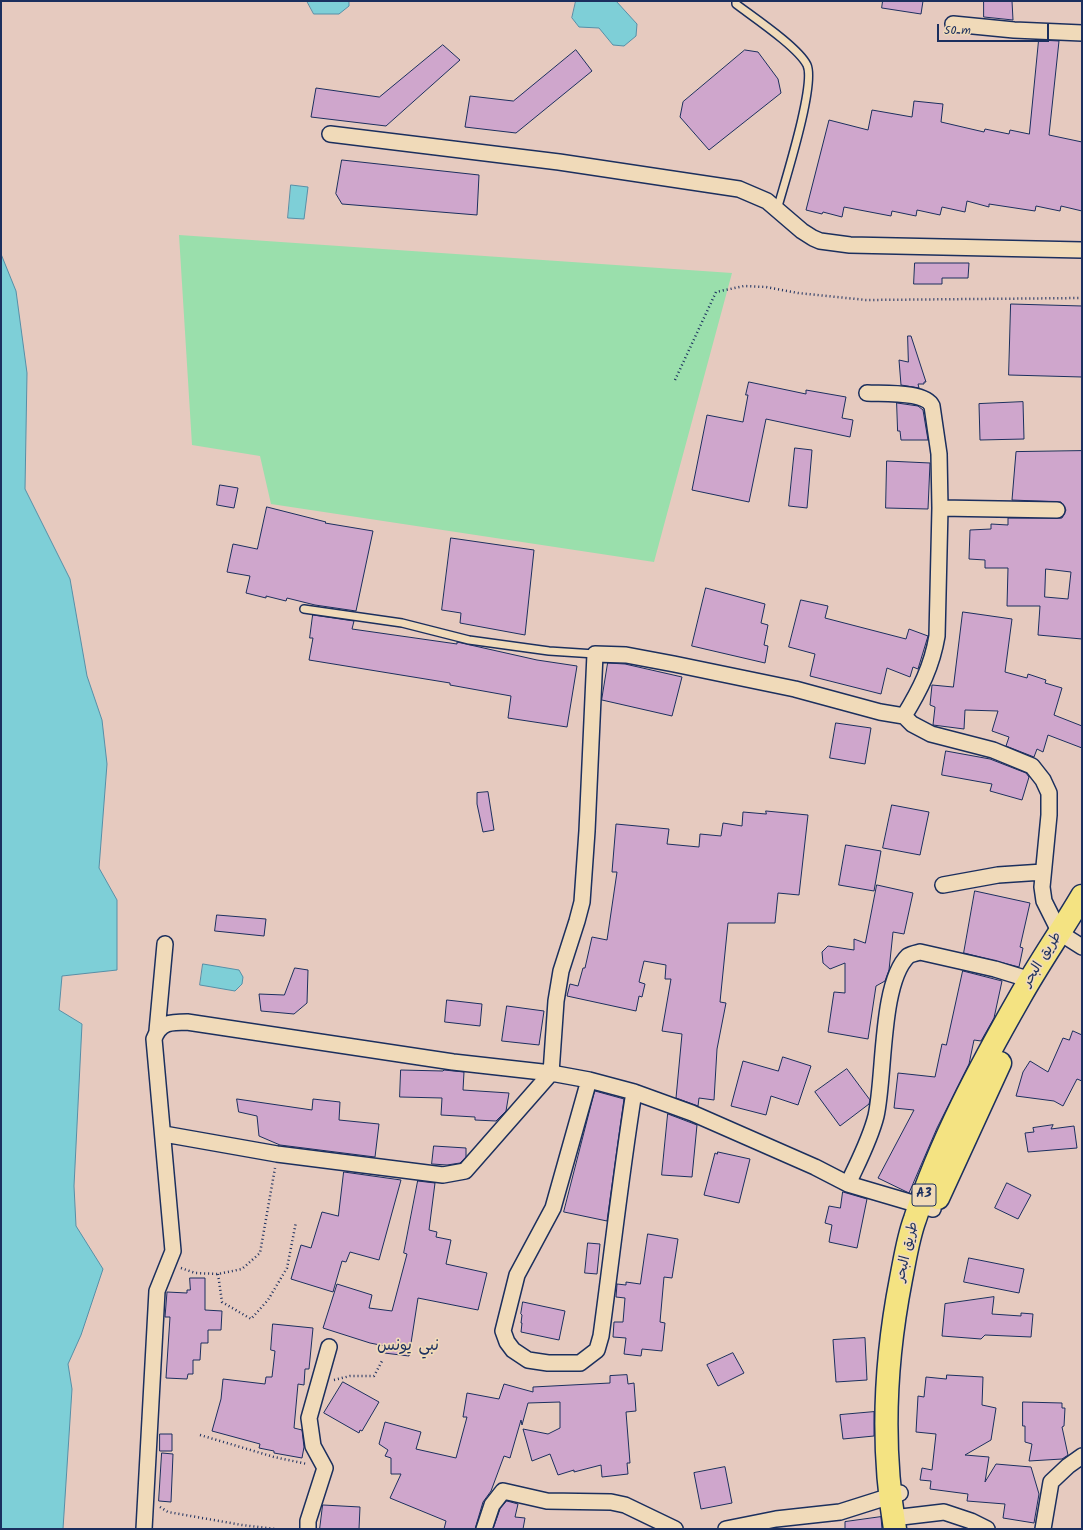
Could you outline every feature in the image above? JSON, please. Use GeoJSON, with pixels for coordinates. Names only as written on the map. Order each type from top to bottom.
{"type":"FeatureCollection","features":[{"type":"Feature","properties":{"kind":"highway","name":"طريق البحر"},"geometry":{"type":"LineString","coordinates":[[899,1523],[886,1417],[888,1356],[908,1247],[1029,1005],[1074,936],[1082,896]]}},
{"type":"Feature","properties":{"kind":"highway","name":"طريق البحر"},"geometry":{"type":"LineString","coordinates":[[927,1207],[949,1135],[970,1089],[1031,980],[1074,936]]}},
{"type":"Feature","properties":{"kind":"street"},"geometry":{"type":"LineString","coordinates":[[953,24],[1022,31],[1082,33]]}},
{"type":"Feature","properties":{"kind":"street"},"geometry":{"type":"LineString","coordinates":[[330,134],[559,162],[724,186],[752,194],[767,201],[802,231],[820,241],[831,243],[850,245],[1082,250]]}},
{"type":"Feature","properties":{"kind":"street"},"geometry":{"type":"LineString","coordinates":[[867,393],[918,396],[925,398],[930,403],[939,454],[940,508],[937,636],[934,652],[923,685],[904,716]]}},
{"type":"Feature","properties":{"kind":"street"},"geometry":{"type":"LineString","coordinates":[[940,508],[1057,510]]}},
{"type":"Feature","properties":{"kind":"street"},"geometry":{"type":"LineString","coordinates":[[164,1134],[278,1154],[443,1175],[466,1171],[551,1073],[556,1001],[561,971],[582,902],[587,831],[595,654],[626,655],[674,664],[795,689],[880,712],[904,716],[912,724],[926,732],[992,750],[1024,762],[1040,774],[1047,788],[1050,802],[1042,887],[1044,901],[1074,936]]}},
{"type":"Feature","properties":{"kind":"street"},"geometry":{"type":"LineString","coordinates":[[943,885],[998,875],[1043,872]]}},
{"type":"Feature","properties":{"kind":"street"},"geometry":{"type":"LineString","coordinates":[[144,1529],[157,1291],[174,1251],[154,1038],[157,1031],[165,944]]}},
{"type":"Feature","properties":{"kind":"street"},"geometry":{"type":"LineString","coordinates":[[848,1184],[875,1121],[891,993],[898,972],[909,955],[920,952],[995,969],[1031,980]]}},
{"type":"Feature","properties":{"kind":"street"},"geometry":{"type":"LineString","coordinates":[[157,1031],[167,1023],[186,1022],[453,1062],[551,1073],[589,1080],[634,1092],[692,1113],[748,1137],[848,1184],[927,1207]]}},
{"type":"Feature","properties":{"kind":"street"},"geometry":{"type":"LineString","coordinates":[[589,1080],[553,1208],[517,1275],[506,1317],[503,1331],[507,1342],[513,1350],[528,1360],[548,1363],[580,1364],[597,1350],[601,1336],[614,1245],[620,1177],[634,1092]]}},
{"type":"Feature","properties":{"kind":"street"},"geometry":{"type":"LineString","coordinates":[[308,1529],[308,1521],[325,1468],[313,1446],[309,1418],[329,1347]]}},
{"type":"Feature","properties":{"kind":"street"},"geometry":{"type":"LineString","coordinates":[[1043,1529],[1051,1482],[1068,1466],[1082,1456]]}},
{"type":"Feature","properties":{"kind":"street"},"geometry":{"type":"LineString","coordinates":[[484,1529],[492,1505],[503,1491],[547,1501],[611,1502],[625,1505],[675,1529]]}},
{"type":"Feature","properties":{"kind":"street"},"geometry":{"type":"LineString","coordinates":[[726,1529],[776,1519],[840,1512],[895,1494]]}},
{"type":"Feature","properties":{"kind":"street"},"geometry":{"type":"LineString","coordinates":[[899,1523],[944,1512],[971,1521],[987,1529]]}},
{"type":"Feature","properties":{"kind":"lane"},"geometry":{"type":"LineString","coordinates":[[736,1],[736,4],[786,42],[807,64],[810,76],[801,122],[777,210]]}},
{"type":"Feature","properties":{"kind":"lane"},"geometry":{"type":"LineString","coordinates":[[304,609],[402,623],[469,640],[549,651],[595,654]]}},
{"type":"Feature","properties":{"kind":"path"},"geometry":{"type":"LineString","coordinates":[[675,380],[716,292],[744,286],[766,286],[798,293],[866,300],[1082,298]]}},
{"type":"Feature","properties":{"kind":"path"},"geometry":{"type":"LineString","coordinates":[[174,1251],[176,1266],[195,1272],[218,1274],[242,1269],[260,1253],[278,1154]]}},
{"type":"Feature","properties":{"kind":"path"},"geometry":{"type":"LineString","coordinates":[[218,1274],[222,1302],[251,1319],[268,1300],[287,1268],[296,1222]]}},
{"type":"Feature","properties":{"kind":"path"},"geometry":{"type":"LineString","coordinates":[[323,1369],[332,1380],[350,1376],[374,1376],[382,1362]]}},
{"type":"Feature","properties":{"kind":"path"},"geometry":{"type":"LineString","coordinates":[[200,1435],[274,1457],[325,1468]]}},
{"type":"Feature","properties":{"kind":"path"},"geometry":{"type":"LineString","coordinates":[[145,1499],[168,1512],[242,1525],[275,1529]]}},
{"type":"Feature","properties":{"kind":"green space"},"geometry":{"type":"Polygon","coordinates":[[[179,235],[732,273],[654,562],[271,504],[260,456],[192,445],[179,235]]]}},
{"type":"Feature","properties":{"kind":"water"},"geometry":{"type":"Polygon","coordinates":[[[307,1],[349,1],[349,6],[339,14],[314,14],[307,1]]]}},
{"type":"Feature","properties":{"kind":"water"},"geometry":{"type":"Polygon","coordinates":[[[576,1],[616,1],[637,24],[636,36],[624,46],[613,45],[599,28],[579,27],[572,18],[576,1]]]}},
{"type":"Feature","properties":{"kind":"water"},"geometry":{"type":"Polygon","coordinates":[[[291,185],[308,187],[304,219],[288,218],[291,185]]]}},
{"type":"Feature","properties":{"kind":"water"},"geometry":{"type":"Polygon","coordinates":[[[1,254],[16,291],[27,373],[25,489],[70,579],[87,676],[102,720],[107,764],[99,868],[117,900],[117,970],[62,976],[59,1010],[82,1024],[74,1186],[76,1226],[103,1269],[81,1335],[68,1364],[72,1389],[63,1529],[1,1529],[1,254]]]}},
{"type":"Feature","properties":{"kind":"water"},"geometry":{"type":"Polygon","coordinates":[[[203,964],[239,970],[243,977],[242,984],[235,991],[200,985],[203,964]]]}},
{"type":"Feature","properties":{"kind":"building"},"geometry":{"type":"Polygon","coordinates":[[[883,1],[923,1],[921,14],[882,8],[883,1]]]}},
{"type":"Feature","properties":{"kind":"building"},"geometry":{"type":"Polygon","coordinates":[[[984,1],[1012,1],[1013,20],[984,17],[984,1]]]}},
{"type":"Feature","properties":{"kind":"building"},"geometry":{"type":"Polygon","coordinates":[[[1039,40],[1059,41],[1049,135],[1082,142],[1082,211],[1061,206],[1060,211],[1036,206],[1035,211],[989,204],[989,207],[967,201],[965,212],[942,207],[940,215],[917,210],[916,216],[892,211],[891,216],[844,207],[842,217],[823,212],[822,214],[806,210],[829,120],[868,130],[872,110],[912,117],[914,101],[943,104],[941,122],[984,132],[985,129],[1009,134],[1010,130],[1029,134],[1039,40]]]}},
{"type":"Feature","properties":{"kind":"building"},"geometry":{"type":"Polygon","coordinates":[[[443,45],[460,60],[386,126],[311,117],[316,88],[379,97],[443,45]]]}},
{"type":"Feature","properties":{"kind":"building"},"geometry":{"type":"Polygon","coordinates":[[[576,50],[592,71],[516,133],[465,127],[470,96],[513,101],[576,50]]]}},
{"type":"Feature","properties":{"kind":"building"},"geometry":{"type":"Polygon","coordinates":[[[745,50],[758,52],[778,79],[781,93],[709,150],[680,117],[683,102],[745,50]]]}},
{"type":"Feature","properties":{"kind":"building"},"geometry":{"type":"Polygon","coordinates":[[[342,160],[479,175],[477,215],[342,204],[336,194],[342,160]]]}},
{"type":"Feature","properties":{"kind":"building"},"geometry":{"type":"Polygon","coordinates":[[[915,263],[969,263],[968,278],[942,278],[942,284],[914,284],[915,263]]]}},
{"type":"Feature","properties":{"kind":"building"},"geometry":{"type":"Polygon","coordinates":[[[1011,304],[1082,306],[1082,377],[1009,375],[1011,304]]]}},
{"type":"Feature","properties":{"kind":"building"},"geometry":{"type":"Polygon","coordinates":[[[908,336],[911,336],[926,382],[924,382],[924,384],[918,384],[919,388],[901,385],[899,360],[908,362],[908,336]]]}},
{"type":"Feature","properties":{"kind":"building"},"geometry":{"type":"Polygon","coordinates":[[[749,382],[806,394],[806,390],[846,397],[842,418],[853,420],[850,437],[766,419],[749,502],[692,490],[707,415],[743,422],[749,382]]]}},
{"type":"Feature","properties":{"kind":"building"},"geometry":{"type":"Polygon","coordinates":[[[1023,402],[1024,439],[980,440],[979,404],[1023,402]]]}},
{"type":"Feature","properties":{"kind":"building"},"geometry":{"type":"Polygon","coordinates":[[[897,403],[918,406],[923,410],[928,440],[901,440],[900,431],[898,431],[897,403]]]}},
{"type":"Feature","properties":{"kind":"building"},"geometry":{"type":"Polygon","coordinates":[[[795,448],[812,450],[807,508],[789,506],[795,448]]]}},
{"type":"Feature","properties":{"kind":"building"},"geometry":{"type":"Polygon","coordinates":[[[1082,451],[1082,639],[1038,635],[1040,606],[1007,606],[1008,568],[985,568],[985,560],[969,559],[970,530],[991,529],[991,524],[1008,525],[1008,518],[1062,518],[1066,510],[1061,502],[1012,500],[1016,452],[1082,451]],[[1046,569],[1045,597],[1068,599],[1071,572],[1046,569]]]}},
{"type":"Feature","properties":{"kind":"building"},"geometry":{"type":"Polygon","coordinates":[[[887,461],[930,463],[928,509],[886,508],[887,461]]]}},
{"type":"Feature","properties":{"kind":"building"},"geometry":{"type":"Polygon","coordinates":[[[220,485],[238,488],[234,508],[217,505],[220,485]]]}},
{"type":"Feature","properties":{"kind":"building"},"geometry":{"type":"Polygon","coordinates":[[[267,507],[326,522],[325,523],[373,531],[356,611],[315,605],[287,598],[286,601],[266,596],[266,598],[246,593],[250,576],[227,572],[233,544],[257,549],[267,507]]]}},
{"type":"Feature","properties":{"kind":"building"},"geometry":{"type":"Polygon","coordinates":[[[451,538],[534,550],[525,635],[460,623],[461,613],[442,610],[451,538]]]}},
{"type":"Feature","properties":{"kind":"building"},"geometry":{"type":"Polygon","coordinates":[[[706,588],[765,604],[761,623],[768,625],[764,645],[768,646],[765,663],[692,646],[706,588]]]}},
{"type":"Feature","properties":{"kind":"building"},"geometry":{"type":"Polygon","coordinates":[[[801,600],[828,606],[825,618],[906,639],[909,629],[928,636],[918,669],[913,667],[910,677],[887,668],[881,694],[810,676],[815,654],[789,647],[801,600]]]}},
{"type":"Feature","properties":{"kind":"building"},"geometry":{"type":"Polygon","coordinates":[[[963,612],[1012,619],[1005,672],[1027,678],[1028,674],[1046,680],[1045,683],[1062,688],[1054,715],[1082,726],[1082,748],[1048,735],[1043,752],[1037,749],[1034,757],[1006,746],[1009,737],[992,731],[998,711],[965,710],[964,729],[933,725],[935,707],[930,705],[932,685],[953,687],[963,612]]]}},
{"type":"Feature","properties":{"kind":"building"},"geometry":{"type":"Polygon","coordinates":[[[313,615],[354,621],[352,629],[457,644],[457,642],[537,660],[577,666],[567,727],[508,718],[511,696],[450,685],[450,683],[309,660],[313,638],[310,638],[313,615]]]}},
{"type":"Feature","properties":{"kind":"building"},"geometry":{"type":"Polygon","coordinates":[[[608,663],[625,664],[682,677],[672,716],[602,700],[608,663]]]}},
{"type":"Feature","properties":{"kind":"building"},"geometry":{"type":"Polygon","coordinates":[[[836,723],[871,728],[865,764],[830,758],[836,723]]]}},
{"type":"Feature","properties":{"kind":"building"},"geometry":{"type":"Polygon","coordinates":[[[946,751],[990,759],[1026,773],[1029,777],[1022,800],[990,791],[992,784],[942,775],[946,751]]]}},
{"type":"Feature","properties":{"kind":"building"},"geometry":{"type":"Polygon","coordinates":[[[488,792],[494,830],[483,832],[477,804],[477,793],[488,792]]]}},
{"type":"Feature","properties":{"kind":"building"},"geometry":{"type":"Polygon","coordinates":[[[892,805],[929,812],[920,855],[883,848],[892,805]]]}},
{"type":"Feature","properties":{"kind":"building"},"geometry":{"type":"Polygon","coordinates":[[[766,811],[808,815],[799,895],[778,893],[775,923],[728,923],[720,1002],[726,1003],[717,1049],[714,1100],[699,1098],[698,1106],[676,1098],[682,1034],[662,1031],[671,979],[665,979],[666,965],[644,961],[639,982],[645,984],[642,997],[639,996],[636,1011],[567,996],[570,984],[578,986],[583,968],[585,968],[592,937],[607,940],[617,872],[612,872],[616,824],[669,829],[667,844],[699,847],[700,834],[721,836],[723,823],[742,826],[743,812],[766,814],[766,811]]]}},
{"type":"Feature","properties":{"kind":"building"},"geometry":{"type":"Polygon","coordinates":[[[846,845],[881,851],[874,891],[839,885],[846,845]]]}},
{"type":"Feature","properties":{"kind":"building"},"geometry":{"type":"Polygon","coordinates":[[[877,885],[913,893],[904,934],[893,932],[889,970],[885,981],[876,986],[868,1039],[828,1032],[834,992],[845,993],[845,963],[830,969],[823,963],[822,952],[828,946],[854,950],[854,939],[865,943],[877,885]]]}},
{"type":"Feature","properties":{"kind":"building"},"geometry":{"type":"Polygon","coordinates":[[[975,891],[1030,903],[1020,947],[1023,948],[1019,967],[964,953],[975,891]]]}},
{"type":"Feature","properties":{"kind":"building"},"geometry":{"type":"Polygon","coordinates":[[[217,915],[266,919],[264,936],[215,931],[217,915]]]}},
{"type":"Feature","properties":{"kind":"building"},"geometry":{"type":"Polygon","coordinates":[[[295,968],[308,970],[307,1003],[294,1014],[261,1011],[259,994],[284,995],[295,968]]]}},
{"type":"Feature","properties":{"kind":"building"},"geometry":{"type":"Polygon","coordinates":[[[963,971],[1002,981],[994,1018],[981,1041],[974,1040],[969,1064],[937,1128],[909,1193],[878,1178],[914,1110],[894,1108],[898,1073],[935,1077],[942,1044],[946,1045],[963,971]]]}},
{"type":"Feature","properties":{"kind":"building"},"geometry":{"type":"Polygon","coordinates":[[[447,1000],[482,1004],[480,1026],[445,1022],[447,1000]]]}},
{"type":"Feature","properties":{"kind":"building"},"geometry":{"type":"Polygon","coordinates":[[[507,1006],[544,1011],[539,1045],[502,1041],[507,1006]]]}},
{"type":"Feature","properties":{"kind":"building"},"geometry":{"type":"Polygon","coordinates":[[[1073,1031],[1082,1035],[1082,1081],[1077,1079],[1063,1106],[1054,1101],[1016,1096],[1023,1072],[1030,1061],[1048,1072],[1063,1038],[1069,1040],[1073,1031]]]}},
{"type":"Feature","properties":{"kind":"building"},"geometry":{"type":"Polygon","coordinates":[[[783,1057],[811,1066],[798,1105],[771,1096],[766,1115],[731,1106],[743,1061],[778,1071],[783,1057]]]}},
{"type":"Feature","properties":{"kind":"building"},"geometry":{"type":"Polygon","coordinates":[[[847,1069],[870,1100],[869,1104],[840,1126],[815,1092],[847,1069]]]}},
{"type":"Feature","properties":{"kind":"building"},"geometry":{"type":"Polygon","coordinates":[[[401,1070],[444,1070],[464,1072],[463,1090],[509,1093],[506,1111],[496,1121],[475,1120],[475,1117],[441,1115],[442,1098],[400,1097],[401,1070]]]}},
{"type":"Feature","properties":{"kind":"building"},"geometry":{"type":"Polygon","coordinates":[[[595,1091],[624,1099],[607,1221],[564,1212],[595,1091]]]}},
{"type":"Feature","properties":{"kind":"building"},"geometry":{"type":"Polygon","coordinates":[[[237,1099],[312,1110],[313,1099],[340,1102],[339,1120],[379,1124],[375,1157],[280,1145],[259,1136],[257,1116],[239,1112],[237,1099]]]}},
{"type":"Feature","properties":{"kind":"building"},"geometry":{"type":"Polygon","coordinates":[[[668,1114],[697,1125],[692,1177],[662,1175],[668,1114]]]}},
{"type":"Feature","properties":{"kind":"building"},"geometry":{"type":"Polygon","coordinates":[[[1053,1125],[1051,1129],[1074,1126],[1077,1148],[1028,1152],[1025,1133],[1034,1132],[1033,1128],[1053,1125]]]}},
{"type":"Feature","properties":{"kind":"building"},"geometry":{"type":"Polygon","coordinates":[[[434,1146],[466,1148],[466,1157],[460,1163],[447,1165],[432,1164],[434,1146]]]}},
{"type":"Feature","properties":{"kind":"building"},"geometry":{"type":"Polygon","coordinates":[[[718,1152],[750,1159],[739,1203],[704,1195],[715,1153],[717,1154],[718,1152]]]}},
{"type":"Feature","properties":{"kind":"building"},"geometry":{"type":"Polygon","coordinates":[[[344,1172],[401,1180],[379,1260],[350,1252],[346,1262],[342,1261],[333,1292],[291,1279],[301,1245],[311,1248],[322,1212],[338,1216],[344,1172]]]}},
{"type":"Feature","properties":{"kind":"building"},"geometry":{"type":"Polygon","coordinates":[[[418,1181],[435,1183],[429,1230],[437,1232],[436,1237],[451,1240],[446,1264],[487,1273],[478,1310],[418,1298],[409,1356],[384,1353],[385,1346],[370,1343],[323,1328],[337,1284],[372,1295],[369,1308],[392,1311],[407,1254],[404,1253],[418,1181]]]}},
{"type":"Feature","properties":{"kind":"building"},"geometry":{"type":"Polygon","coordinates":[[[1007,1183],[1031,1195],[1018,1219],[995,1208],[1007,1183]]]}},
{"type":"Feature","properties":{"kind":"building"},"geometry":{"type":"Polygon","coordinates":[[[843,1192],[867,1199],[857,1248],[829,1242],[832,1225],[825,1223],[829,1206],[840,1208],[843,1192]]]}},
{"type":"Feature","properties":{"kind":"building"},"geometry":{"type":"Polygon","coordinates":[[[648,1234],[678,1239],[672,1278],[664,1277],[660,1322],[665,1323],[662,1351],[642,1349],[641,1356],[624,1354],[626,1338],[613,1337],[614,1322],[623,1322],[625,1298],[616,1297],[617,1284],[626,1285],[626,1282],[640,1284],[648,1234]]]}},
{"type":"Feature","properties":{"kind":"building"},"geometry":{"type":"Polygon","coordinates":[[[588,1243],[600,1244],[597,1274],[585,1273],[588,1243]]]}},
{"type":"Feature","properties":{"kind":"building"},"geometry":{"type":"Polygon","coordinates":[[[969,1258],[1024,1269],[1019,1293],[964,1282],[969,1258]]]}},
{"type":"Feature","properties":{"kind":"building"},"geometry":{"type":"Polygon","coordinates":[[[190,1278],[205,1278],[205,1310],[222,1311],[221,1330],[208,1330],[208,1343],[201,1343],[200,1360],[193,1360],[193,1374],[188,1374],[187,1379],[166,1378],[170,1317],[165,1317],[167,1292],[187,1293],[187,1290],[190,1290],[190,1278]]]}},
{"type":"Feature","properties":{"kind":"building"},"geometry":{"type":"Polygon","coordinates":[[[994,1297],[992,1314],[1021,1316],[1021,1313],[1033,1314],[1031,1337],[985,1335],[981,1339],[942,1336],[945,1304],[994,1297]]]}},
{"type":"Feature","properties":{"kind":"building"},"geometry":{"type":"Polygon","coordinates":[[[523,1302],[565,1311],[559,1340],[521,1332],[523,1302]]]}},
{"type":"Feature","properties":{"kind":"building"},"geometry":{"type":"Polygon","coordinates":[[[273,1324],[313,1328],[309,1369],[305,1369],[304,1385],[298,1384],[294,1428],[302,1430],[304,1447],[302,1458],[274,1453],[274,1451],[259,1448],[260,1444],[212,1431],[221,1399],[223,1379],[265,1384],[266,1377],[272,1377],[275,1351],[271,1350],[273,1324]]]}},
{"type":"Feature","properties":{"kind":"building"},"geometry":{"type":"Polygon","coordinates":[[[865,1338],[867,1380],[836,1382],[833,1340],[865,1338]]]}},
{"type":"Feature","properties":{"kind":"building"},"geometry":{"type":"Polygon","coordinates":[[[733,1353],[744,1373],[718,1386],[707,1365],[733,1353]]]}},
{"type":"Feature","properties":{"kind":"building"},"geometry":{"type":"Polygon","coordinates":[[[627,1375],[628,1384],[634,1383],[636,1411],[626,1412],[630,1463],[627,1463],[628,1474],[602,1477],[601,1465],[574,1472],[574,1470],[558,1475],[550,1454],[532,1461],[523,1429],[548,1434],[560,1428],[560,1402],[528,1403],[522,1425],[521,1420],[510,1458],[504,1456],[491,1491],[483,1502],[475,1529],[444,1529],[446,1521],[390,1498],[401,1474],[391,1474],[391,1458],[385,1456],[388,1450],[379,1444],[385,1422],[421,1432],[416,1449],[456,1458],[467,1417],[463,1417],[467,1393],[499,1399],[504,1384],[533,1392],[533,1387],[610,1383],[610,1376],[627,1375]]]}},
{"type":"Feature","properties":{"kind":"building"},"geometry":{"type":"Polygon","coordinates":[[[947,1375],[983,1377],[982,1405],[996,1408],[991,1440],[965,1455],[989,1457],[985,1482],[996,1464],[1031,1467],[1039,1494],[1034,1523],[1003,1518],[1005,1504],[967,1501],[968,1494],[930,1489],[931,1481],[920,1480],[922,1468],[932,1470],[936,1434],[916,1432],[918,1396],[924,1397],[926,1377],[946,1379],[947,1375]]]}},
{"type":"Feature","properties":{"kind":"building"},"geometry":{"type":"Polygon","coordinates":[[[343,1382],[379,1402],[362,1431],[360,1430],[359,1433],[324,1413],[343,1382]]]}},
{"type":"Feature","properties":{"kind":"building"},"geometry":{"type":"Polygon","coordinates":[[[1023,1402],[1062,1403],[1062,1408],[1065,1408],[1064,1426],[1062,1427],[1068,1455],[1062,1459],[1029,1461],[1032,1444],[1025,1442],[1023,1402]]]}},
{"type":"Feature","properties":{"kind":"building"},"geometry":{"type":"Polygon","coordinates":[[[874,1412],[874,1436],[843,1439],[840,1415],[874,1412]]]}},
{"type":"Feature","properties":{"kind":"building"},"geometry":{"type":"Polygon","coordinates":[[[160,1434],[172,1434],[172,1451],[160,1451],[160,1434]]]}},
{"type":"Feature","properties":{"kind":"building"},"geometry":{"type":"Polygon","coordinates":[[[162,1453],[173,1454],[171,1502],[159,1501],[162,1453]]]}},
{"type":"Feature","properties":{"kind":"building"},"geometry":{"type":"Polygon","coordinates":[[[725,1467],[732,1503],[701,1509],[694,1473],[725,1467]]]}},
{"type":"Feature","properties":{"kind":"building"},"geometry":{"type":"Polygon","coordinates":[[[507,1501],[518,1504],[515,1517],[525,1518],[523,1529],[493,1529],[500,1509],[507,1501]]]}},
{"type":"Feature","properties":{"kind":"building"},"geometry":{"type":"Polygon","coordinates":[[[323,1505],[360,1507],[359,1529],[320,1529],[323,1505]]]}},
{"type":"Feature","properties":{"kind":"building"},"geometry":{"type":"Polygon","coordinates":[[[881,1517],[882,1529],[845,1529],[845,1522],[881,1517]]]}},
{"type":"Feature","properties":{"kind":"district","name":"نبي يونس"},"geometry":{"type":"Point","coordinates":[408,1347]}}]}
